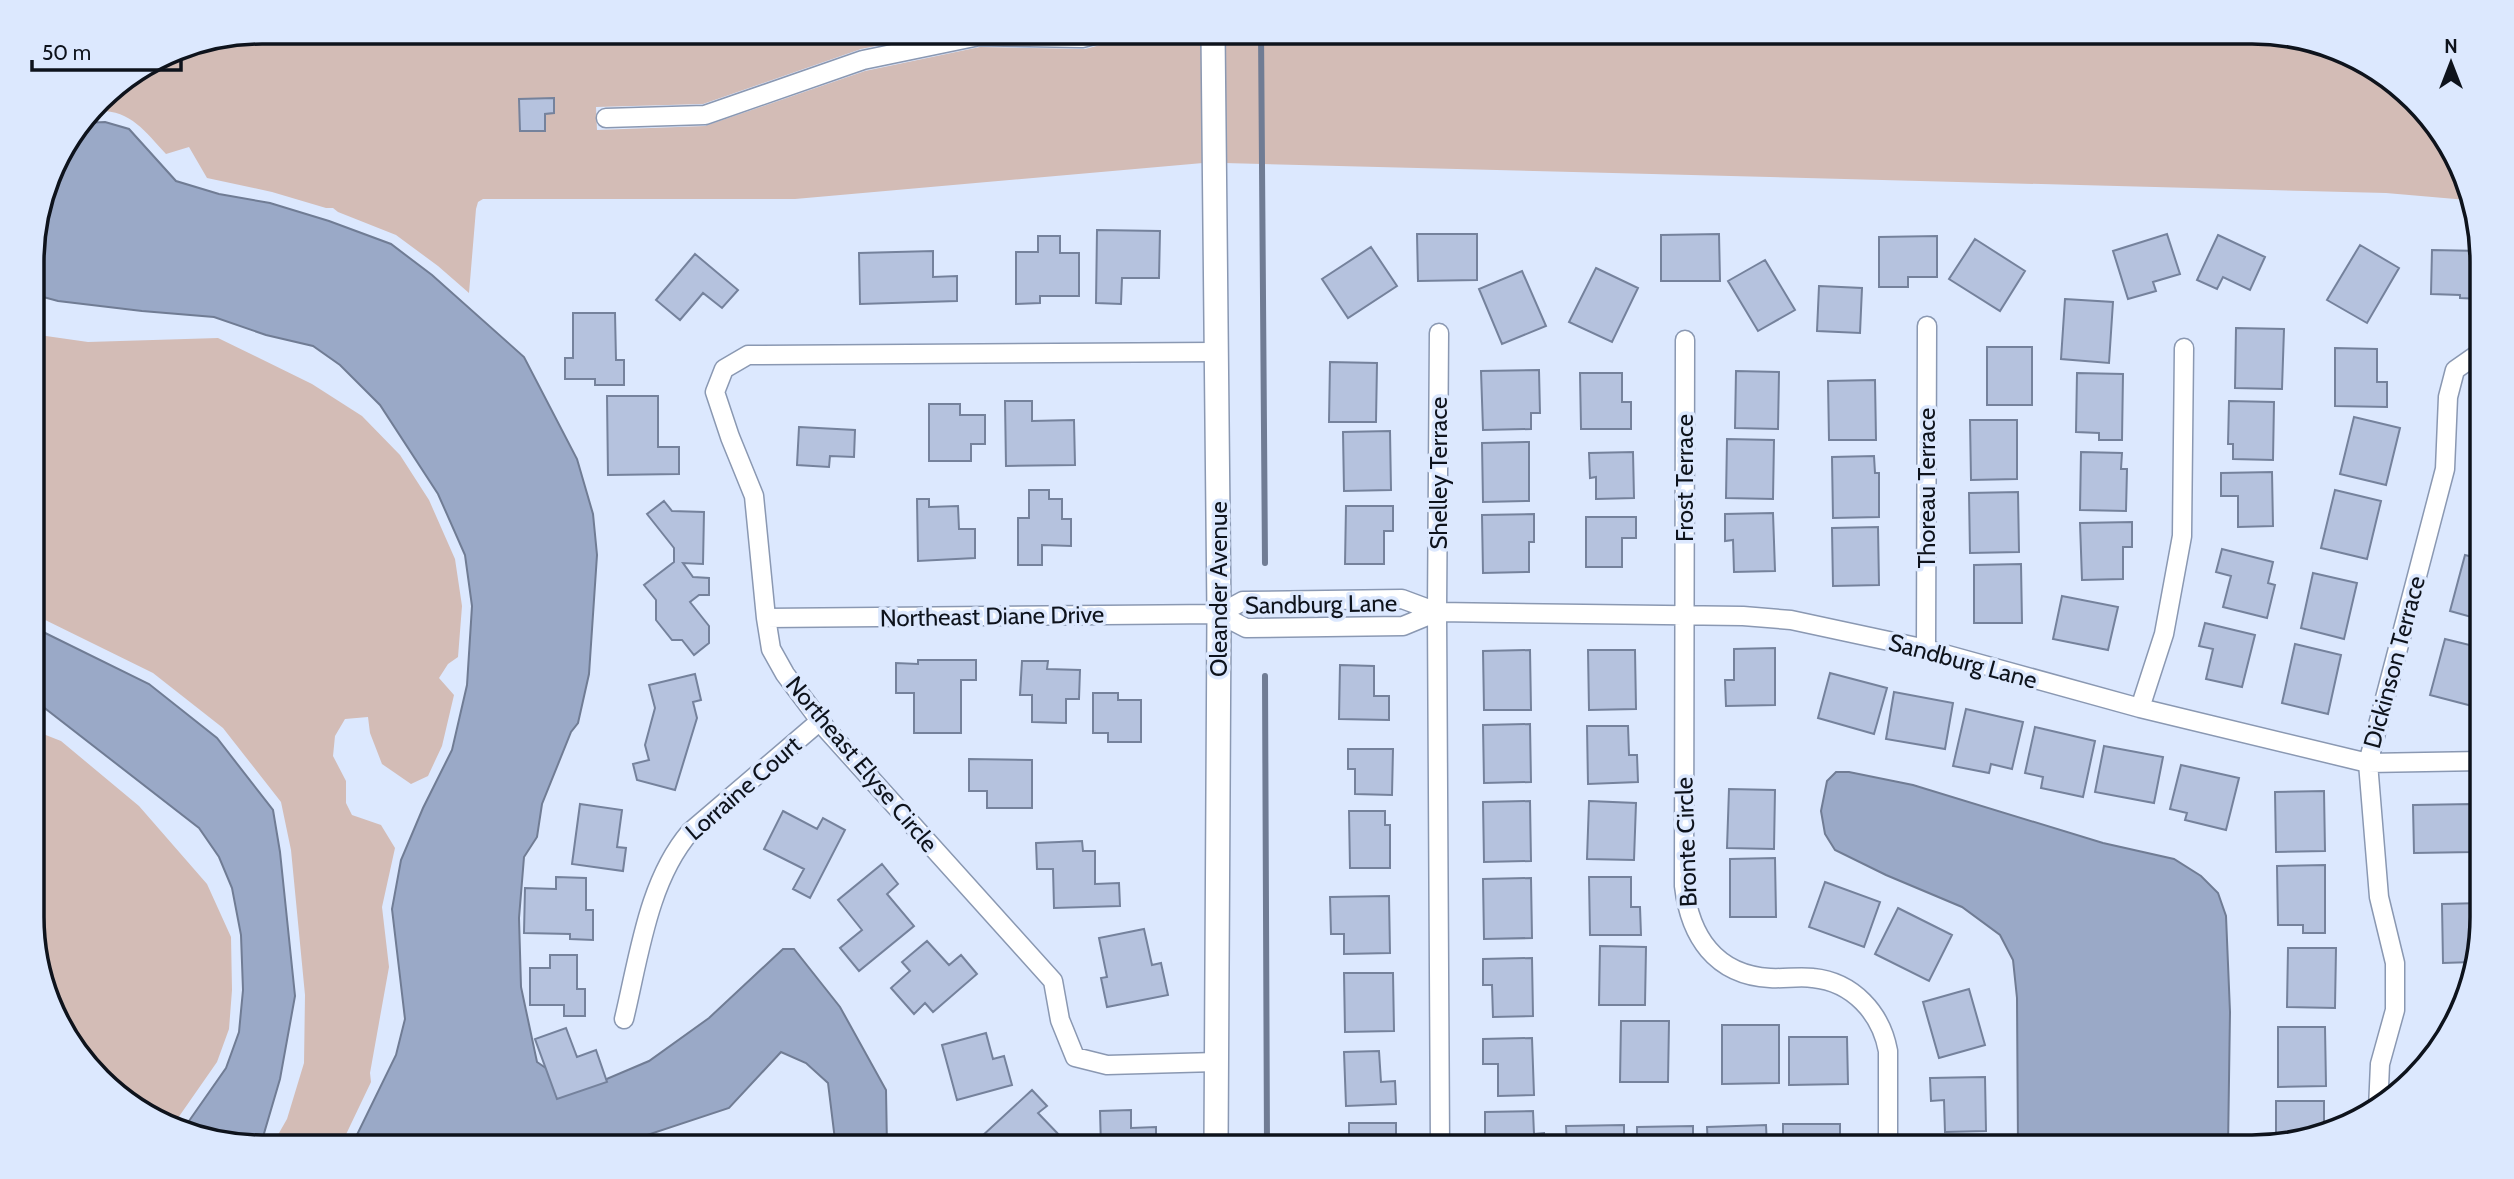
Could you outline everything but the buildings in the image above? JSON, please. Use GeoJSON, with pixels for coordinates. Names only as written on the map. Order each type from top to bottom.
{"type":"FeatureCollection","features":[{"type":"Feature","properties":{"kind":"street"},"geometry":{"type":"LineString","coordinates":[[606,118],[705,115],[863,60],[940,44]]}},
{"type":"Feature","properties":{"kind":"street","name":"Oleander Avenue"},"geometry":{"type":"LineString","coordinates":[[1213,44],[1219,614],[1216,1135]]}},
{"type":"Feature","properties":{"kind":"street","name":"Thoreau Terrace"},"geometry":{"type":"LineString","coordinates":[[1926,649],[1927,326]]}},
{"type":"Feature","properties":{"kind":"street","name":"Shelley Terrace"},"geometry":{"type":"LineString","coordinates":[[1437,612],[1439,333]]}},
{"type":"Feature","properties":{"kind":"street","name":"Frost Terrace"},"geometry":{"type":"LineString","coordinates":[[1683,616],[1685,340]]}},
{"type":"Feature","properties":{"kind":"street"},"geometry":{"type":"LineString","coordinates":[[2140,708],[2164,634],[2182,537],[2184,348]]}},
{"type":"Feature","properties":{"kind":"street","name":"Northeast Elyse Circle"},"geometry":{"type":"LineString","coordinates":[[1215,352],[748,355],[724,369],[715,392],[754,496],[771,649],[785,674],[820,721],[1053,981],[1060,1020],[1075,1057],[1107,1065],[1216,1062]]}},
{"type":"Feature","properties":{"kind":"street","name":"Dickinson Terrace"},"geometry":{"type":"LineString","coordinates":[[2379,1094],[2380,1064],[2395,1010],[2395,963],[2379,897],[2368,763],[2445,468],[2448,397],[2455,370],[2470,360]]}},
{"type":"Feature","properties":{"kind":"street","name":"Sandburg Lane"},"geometry":{"type":"LineString","coordinates":[[1219,614],[1243,601],[1402,600],[1437,612],[1743,616],[1791,620],[1926,649],[2140,708],[2368,763],[2470,761]]}},
{"type":"Feature","properties":{"kind":"street"},"geometry":{"type":"LineString","coordinates":[[1437,612],[1440,1135]]}},
{"type":"Feature","properties":{"kind":"street","name":"Sandburg Lane"},"geometry":{"type":"LineString","coordinates":[[1219,614],[1245,628],[1403,626],[1437,612]]}},
{"type":"Feature","properties":{"kind":"street","name":"Northeast Diane Drive"},"geometry":{"type":"LineString","coordinates":[[766,618],[1219,614]]}},
{"type":"Feature","properties":{"kind":"street","name":"Bronte Circle"},"geometry":{"type":"LineString","coordinates":[[1683,616],[1684,886],[1689,919],[1703,944],[1728,967],[1768,978],[1813,978],[1833,982],[1851,990],[1876,1016],[1885,1035],[1888,1051],[1888,1135]]}},
{"type":"Feature","properties":{"kind":"street","name":"Lorraine Court"},"geometry":{"type":"LineString","coordinates":[[624,1019],[653,903],[675,849],[690,832],[820,721]]}},
{"type":"Feature","properties":{"kind":"shaded area"},"geometry":{"type":"Polygon","coordinates":[[[248,44],[885,44],[861,49],[703,104],[596,107],[597,130],[705,126],[865,71],[980,47],[1085,49],[1104,44],[1203,44],[1203,163],[795,199],[483,199],[478,202],[476,209],[469,293],[396,235],[333,208],[207,178],[189,147],[166,154],[135,122],[106,111],[141,81],[179,60],[219,48],[248,44]]]}},
{"type":"Feature","properties":{"kind":"shaded area"},"geometry":{"type":"Polygon","coordinates":[[[1223,44],[2266,44],[2308,51],[2335,60],[2385,89],[2425,129],[2441,153],[2461,199],[2386,193],[1224,163],[1223,44]]]}},
{"type":"Feature","properties":{"kind":"shaded area"},"geometry":{"type":"Polygon","coordinates":[[[44,336],[88,342],[218,338],[312,384],[362,416],[400,455],[429,500],[455,559],[462,606],[458,657],[448,664],[439,678],[454,695],[442,746],[428,776],[411,784],[382,764],[370,733],[368,717],[345,719],[335,736],[333,756],[346,781],[346,803],[352,815],[381,825],[395,848],[382,907],[389,967],[370,1073],[371,1082],[346,1135],[278,1135],[287,1119],[304,1063],[305,995],[291,850],[281,802],[223,728],[153,673],[44,619],[44,336]]]}},
{"type":"Feature","properties":{"kind":"shaded area"},"geometry":{"type":"Polygon","coordinates":[[[44,734],[61,741],[139,806],[207,884],[231,937],[232,990],[229,1029],[217,1062],[178,1118],[129,1090],[89,1050],[73,1026],[51,973],[46,945],[44,734]]]}},
{"type":"Feature","properties":{"kind":"water"},"geometry":{"type":"Polygon","coordinates":[[[95,122],[105,122],[129,129],[176,181],[219,194],[270,203],[391,244],[432,275],[524,357],[577,459],[593,514],[597,555],[589,674],[578,723],[571,732],[542,804],[537,837],[524,857],[519,918],[521,987],[537,1062],[562,1079],[602,1081],[649,1061],[709,1018],[783,949],[794,949],[840,1007],[886,1090],[887,1135],[834,1135],[828,1083],[806,1063],[781,1052],[729,1108],[647,1135],[357,1135],[396,1055],[405,1019],[392,909],[401,860],[452,750],[467,685],[472,606],[465,555],[438,494],[380,405],[340,365],[313,346],[266,335],[214,317],[142,311],[44,297],[44,248],[51,206],[66,165],[95,122]]]}},
{"type":"Feature","properties":{"kind":"water"},"geometry":{"type":"Polygon","coordinates":[[[44,632],[149,684],[217,738],[273,810],[295,996],[280,1079],[264,1135],[219,1131],[188,1122],[226,1068],[239,1032],[243,990],[241,935],[232,888],[219,857],[199,828],[44,708],[44,632]]]}},
{"type":"Feature","properties":{"kind":"water"},"geometry":{"type":"Polygon","coordinates":[[[1836,772],[1849,772],[1913,785],[2103,843],[2174,859],[2201,876],[2218,893],[2226,916],[2230,1012],[2228,1135],[2018,1135],[2017,998],[2013,960],[2000,935],[1962,907],[1835,850],[1825,834],[1821,811],[1827,781],[1836,772]]]}},
{"type":"Feature","properties":{"kind":"waterway"},"geometry":{"type":"LineString","coordinates":[[1261,44],[1265,563]]}},
{"type":"Feature","properties":{"kind":"waterway"},"geometry":{"type":"LineString","coordinates":[[1265,676],[1267,1135]]}}]}
